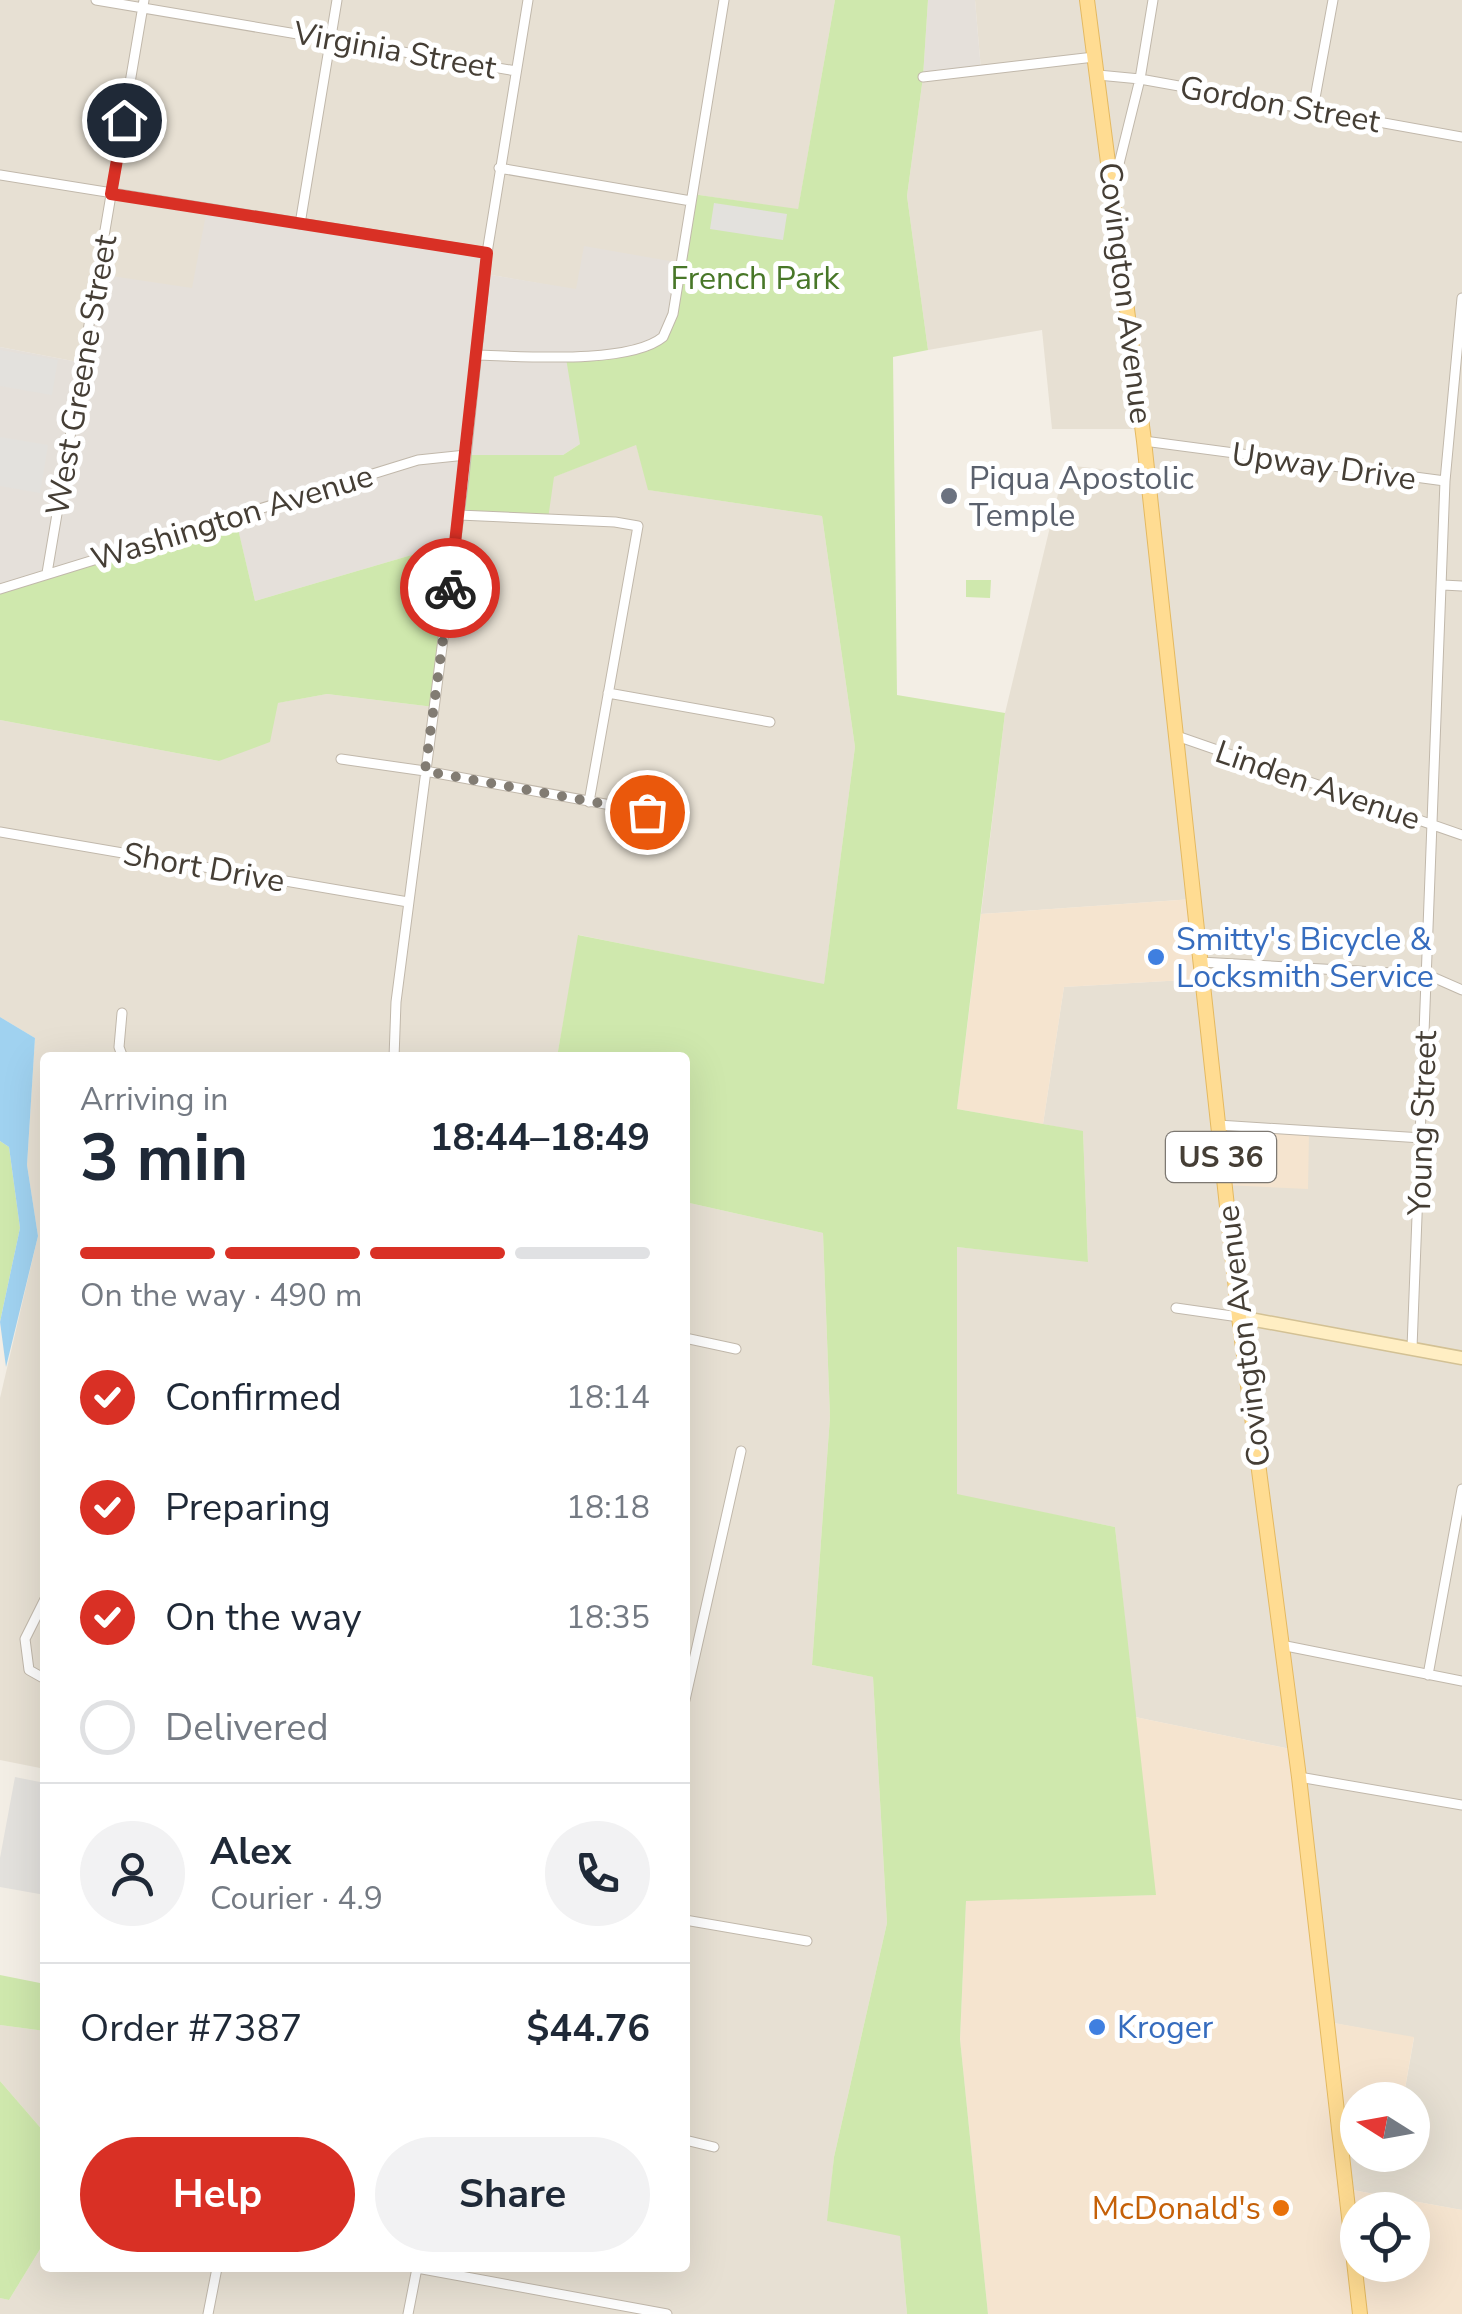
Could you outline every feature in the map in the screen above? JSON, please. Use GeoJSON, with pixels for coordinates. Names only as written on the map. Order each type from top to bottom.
{"type":"FeatureCollection","features":[{"type":"Feature","properties":{"kind":"main road","name":"Covington Avenue"},"geometry":{"type":"LineString","coordinates":[[1087,0],[1144,441],[1239,1317],[1299,1777],[1360,2314]]}},
{"type":"Feature","properties":{"kind":"street","name":"Virginia Street"},"geometry":{"type":"LineString","coordinates":[[96,0],[143,4],[516,70]]}},
{"type":"Feature","properties":{"kind":"street"},"geometry":{"type":"LineString","coordinates":[[300,224],[337,0]]}},
{"type":"Feature","properties":{"kind":"street"},"geometry":{"type":"LineString","coordinates":[[394,1052],[396,1002],[459,515],[487,253],[528,0]]}},
{"type":"Feature","properties":{"kind":"street"},"geometry":{"type":"LineString","coordinates":[[476,355],[566,358],[640,348],[663,337],[673,314],[724,0]]}},
{"type":"Feature","properties":{"kind":"street"},"geometry":{"type":"LineString","coordinates":[[1113,187],[1140,79],[1152,0]]}},
{"type":"Feature","properties":{"kind":"street"},"geometry":{"type":"LineString","coordinates":[[1313,110],[1333,0]]}},
{"type":"Feature","properties":{"kind":"street","name":"West Greene Street"},"geometry":{"type":"LineString","coordinates":[[47,573],[143,4]]}},
{"type":"Feature","properties":{"kind":"street"},"geometry":{"type":"LineString","coordinates":[[923,78],[1094,57]]}},
{"type":"Feature","properties":{"kind":"street","name":"Gordon Street"},"geometry":{"type":"LineString","coordinates":[[1098,75],[1140,79],[1462,137]]}},
{"type":"Feature","properties":{"kind":"street"},"geometry":{"type":"LineString","coordinates":[[499,168],[691,202]]}},
{"type":"Feature","properties":{"kind":"street"},"geometry":{"type":"LineString","coordinates":[[0,175],[487,253]]}},
{"type":"Feature","properties":{"kind":"street","name":"Young Street"},"geometry":{"type":"LineString","coordinates":[[1412,1348],[1445,482],[1462,298]]}},
{"type":"Feature","properties":{"kind":"street","name":"Upway Drive"},"geometry":{"type":"LineString","coordinates":[[1144,441],[1445,482]]}},
{"type":"Feature","properties":{"kind":"street","name":"Washington Avenue"},"geometry":{"type":"LineString","coordinates":[[0,589],[418,460],[466,455]]}},
{"type":"Feature","properties":{"kind":"street"},"geometry":{"type":"LineString","coordinates":[[459,515],[638,526],[589,802]]}},
{"type":"Feature","properties":{"kind":"street"},"geometry":{"type":"LineString","coordinates":[[1444,585],[1462,586]]}},
{"type":"Feature","properties":{"kind":"street"},"geometry":{"type":"LineString","coordinates":[[608,693],[770,722]]}},
{"type":"Feature","properties":{"kind":"street","name":"Linden Avenue"},"geometry":{"type":"LineString","coordinates":[[1174,735],[1462,835]]}},
{"type":"Feature","properties":{"kind":"street"},"geometry":{"type":"LineString","coordinates":[[342,759],[676,817]]}},
{"type":"Feature","properties":{"kind":"street","name":"Short Drive"},"geometry":{"type":"LineString","coordinates":[[0,832],[408,902]]}},
{"type":"Feature","properties":{"kind":"street"},"geometry":{"type":"LineString","coordinates":[[1200,962],[1428,974],[1462,990]]}},
{"type":"Feature","properties":{"kind":"street"},"geometry":{"type":"LineString","coordinates":[[122,1013],[122,1052]]}},
{"type":"Feature","properties":{"kind":"street"},"geometry":{"type":"LineString","coordinates":[[1218,1125],[1422,1138]]}},
{"type":"Feature","properties":{"kind":"street"},"geometry":{"type":"LineString","coordinates":[[1176,1308],[1462,1358]]}},
{"type":"Feature","properties":{"kind":"street"},"geometry":{"type":"LineString","coordinates":[[690,1339],[736,1349]]}},
{"type":"Feature","properties":{"kind":"street"},"geometry":{"type":"LineString","coordinates":[[690,1678],[741,1451]]}},
{"type":"Feature","properties":{"kind":"street"},"geometry":{"type":"LineString","coordinates":[[1428,1674],[1462,1489]]}},
{"type":"Feature","properties":{"kind":"street"},"geometry":{"type":"LineString","coordinates":[[40,1609],[25,1638],[29,1670],[40,1676]]}},
{"type":"Feature","properties":{"kind":"street"},"geometry":{"type":"LineString","coordinates":[[1281,1646],[1462,1681]]}},
{"type":"Feature","properties":{"kind":"street"},"geometry":{"type":"LineString","coordinates":[[1299,1777],[1462,1805]]}},
{"type":"Feature","properties":{"kind":"street"},"geometry":{"type":"LineString","coordinates":[[690,1921],[807,1942]]}},
{"type":"Feature","properties":{"kind":"street"},"geometry":{"type":"LineString","coordinates":[[690,2141],[714,2147]]}},
{"type":"Feature","properties":{"kind":"street"},"geometry":{"type":"LineString","coordinates":[[208,2314],[216,2272]]}},
{"type":"Feature","properties":{"kind":"street"},"geometry":{"type":"LineString","coordinates":[[408,2314],[416,2272]]}},
{"type":"Feature","properties":{"kind":"street"},"geometry":{"type":"LineString","coordinates":[[438,2272],[667,2314]]}},
{"type":"Feature","properties":{"kind":"shaded area"},"geometry":{"type":"Polygon","coordinates":[[[0,0],[835,0],[798,210],[692,194],[681,263],[577,290],[485,274],[192,288],[83,363],[0,347],[0,0]]]}},
{"type":"Feature","properties":{"kind":"shaded area"},"geometry":{"type":"Polygon","coordinates":[[[928,0],[975,0],[981,70],[923,77],[928,0]]]}},
{"type":"Feature","properties":{"kind":"shaded area"},"geometry":{"type":"Polygon","coordinates":[[[975,0],[1462,0],[1462,2210],[1430,2204],[1430,2192],[1347,2189],[1345,2172],[1430,2172],[1430,2082],[1406,2082],[1414,2038],[1328,2022],[1295,1750],[1135,1717],[1115,1527],[957,1495],[957,1247],[1088,1261],[1083,1132],[1043,1124],[1064,987],[1201,979],[1193,899],[981,914],[1005,713],[1065,465],[1146,474],[1142,429],[1052,429],[1042,330],[928,350],[907,196],[923,77],[981,70],[975,0]]]}},
{"type":"Feature","properties":{"kind":"shaded area"},"geometry":{"type":"Polygon","coordinates":[[[714,203],[787,214],[783,240],[710,229],[714,203]]]}},
{"type":"Feature","properties":{"kind":"shaded area"},"geometry":{"type":"Polygon","coordinates":[[[207,209],[487,253],[485,274],[576,289],[584,246],[681,263],[670,326],[580,444],[563,455],[467,455],[456,542],[255,601],[235,517],[0,589],[0,347],[83,363],[98,274],[192,288],[207,209]]]}},
{"type":"Feature","properties":{"kind":"shaded area"},"geometry":{"type":"Polygon","coordinates":[[[0,350],[58,360],[52,395],[0,386],[0,350]]]}},
{"type":"Feature","properties":{"kind":"shaded area"},"geometry":{"type":"Polygon","coordinates":[[[0,437],[48,445],[40,493],[0,486],[0,437]]]}},
{"type":"Feature","properties":{"kind":"shaded area"},"geometry":{"type":"Polygon","coordinates":[[[636,444],[649,490],[822,516],[855,747],[824,985],[579,935],[558,1052],[40,1052],[40,1768],[0,1760],[0,1398],[38,1236],[27,1165],[35,1038],[0,1017],[0,720],[219,761],[277,703],[327,694],[434,707],[459,515],[636,444]]]}},
{"type":"Feature","properties":{"kind":"shaded area"},"geometry":{"type":"Polygon","coordinates":[[[1193,899],[1202,979],[1064,987],[1043,1124],[957,1109],[981,914],[1193,899]]]}},
{"type":"Feature","properties":{"kind":"shaded area"},"geometry":{"type":"Polygon","coordinates":[[[1218,1125],[1309,1132],[1308,1189],[1224,1185],[1218,1125]]]}},
{"type":"Feature","properties":{"kind":"shaded area"},"geometry":{"type":"Polygon","coordinates":[[[690,1203],[823,1233],[830,1417],[812,1665],[873,1677],[887,1923],[834,2157],[828,2221],[900,2235],[907,2314],[0,2314],[0,2298],[9,2300],[40,2249],[40,2272],[690,2272],[690,1203]]]}},
{"type":"Feature","properties":{"kind":"shaded area"},"geometry":{"type":"Polygon","coordinates":[[[1135,1717],[1295,1750],[1328,2022],[1414,2037],[1406,2082],[1340,2082],[1340,2172],[1345,2172],[1347,2189],[1363,2192],[1340,2192],[1340,2282],[1430,2282],[1430,2204],[1462,2210],[1462,2314],[988,2314],[960,2039],[966,1900],[1155,1895],[1135,1717]]]}},
{"type":"Feature","properties":{"kind":"shaded area"},"geometry":{"type":"Polygon","coordinates":[[[15,1777],[40,1782],[40,1894],[0,1887],[0,1858],[15,1777]]]}},
{"type":"Feature","properties":{"kind":"shaded area"},"geometry":{"type":"Polygon","coordinates":[[[0,2025],[40,2030],[40,2127],[0,2081],[0,2025]]]}},
{"type":"Feature","properties":{"kind":"green space","name":"French Park"},"geometry":{"type":"Polygon","coordinates":[[[835,0],[928,0],[923,77],[907,196],[928,350],[893,357],[897,695],[1005,713],[957,1109],[1083,1131],[1088,1262],[957,1247],[957,1494],[1115,1527],[1156,1895],[966,1901],[960,2039],[988,2314],[907,2314],[900,2236],[827,2221],[834,2157],[887,1923],[873,1677],[812,1665],[830,1417],[823,1233],[690,1203],[690,1052],[558,1052],[578,935],[824,984],[855,747],[822,516],[648,490],[636,445],[554,477],[548,519],[459,515],[466,455],[563,455],[580,444],[566,358],[655,343],[670,326],[692,194],[798,209],[835,0]]]}},
{"type":"Feature","properties":{"kind":"green space"},"geometry":{"type":"Polygon","coordinates":[[[235,516],[255,601],[456,542],[434,707],[327,694],[278,703],[270,742],[219,761],[0,720],[0,589],[235,516]]]}},
{"type":"Feature","properties":{"kind":"green space"},"geometry":{"type":"Polygon","coordinates":[[[966,580],[991,580],[990,598],[966,597],[966,580]]]}},
{"type":"Feature","properties":{"kind":"green space"},"geometry":{"type":"Polygon","coordinates":[[[0,1141],[9,1147],[20,1228],[0,1322],[0,1141]]]}},
{"type":"Feature","properties":{"kind":"green space"},"geometry":{"type":"Polygon","coordinates":[[[0,1975],[40,1983],[40,2030],[0,2025],[0,1975]]]}},
{"type":"Feature","properties":{"kind":"green space"},"geometry":{"type":"Polygon","coordinates":[[[0,2081],[40,2127],[40,2249],[9,2300],[0,2298],[0,2081]]]}},
{"type":"Feature","properties":{"kind":"water"},"geometry":{"type":"Polygon","coordinates":[[[0,1017],[35,1038],[27,1165],[38,1236],[6,1367],[0,1322],[20,1228],[9,1147],[0,1141],[0,1017]]]}},
{"type":"Feature","properties":{"kind":"way so far"},"geometry":{"type":"LineString","coordinates":[[450,588],[425,771],[647,812]]}},
{"type":"Feature","properties":{"kind":"place","name":"Piqua Apostolic Temple"},"geometry":{"type":"Point","coordinates":[949,496]}},
{"type":"Feature","properties":{"kind":"place","name":"Smitty's Bicycle & Locksmith Service"},"geometry":{"type":"Point","coordinates":[1156,957]}},
{"type":"Feature","properties":{"kind":"place","name":"Kroger"},"geometry":{"type":"Point","coordinates":[1097,2027]}},
{"type":"Feature","properties":{"kind":"place","name":"McDonald's"},"geometry":{"type":"Point","coordinates":[1281,2208]}},
{"type":"Feature","properties":{"kind":"route"},"geometry":{"type":"LineString","coordinates":[[124,120],[111,194],[487,253],[450,588]]}}]}
